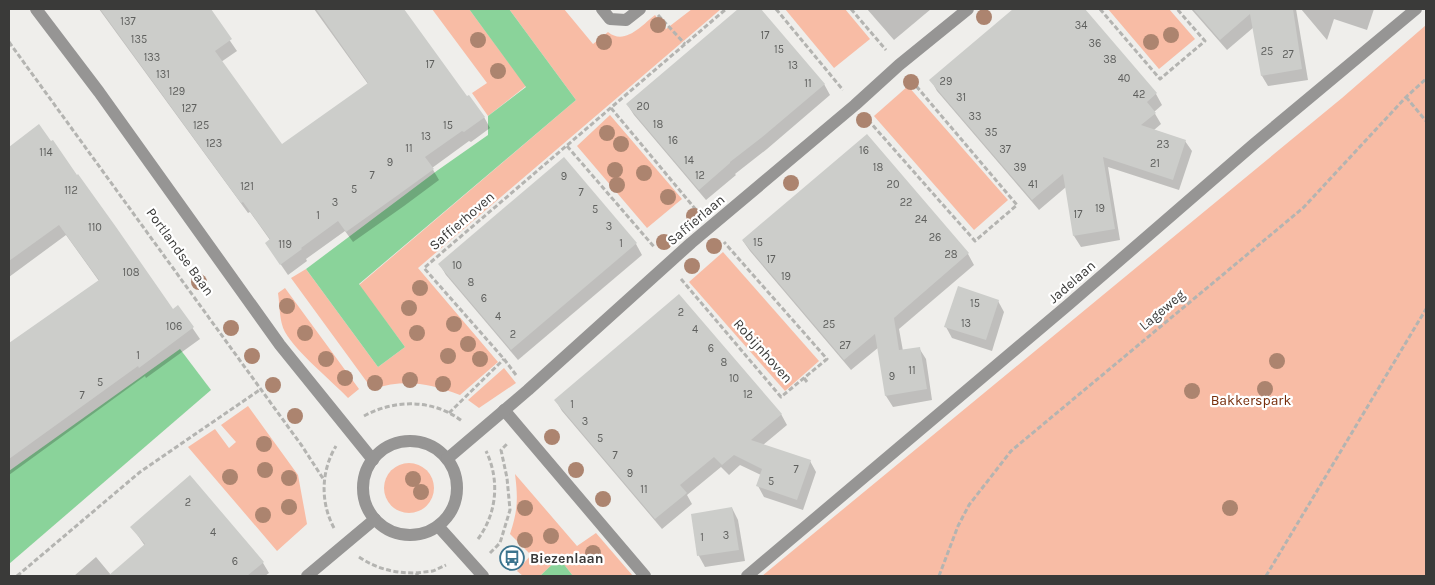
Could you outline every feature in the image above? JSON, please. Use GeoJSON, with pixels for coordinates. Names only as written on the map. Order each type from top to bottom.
{"type":"FeatureCollection","features":[{"type":"Feature","properties":{"kind":"street","name":"Portlandse Baan"},"geometry":{"type":"LineString","coordinates":[[36,9],[99,92],[280,345],[373,460]]}},
{"type":"Feature","properties":{"kind":"street"},"geometry":{"type":"LineString","coordinates":[[602,9],[610,19],[626,20],[640,9]]}},
{"type":"Feature","properties":{"kind":"street","name":"Saffierlaan"},"geometry":{"type":"LineString","coordinates":[[446,458],[528,390],[668,264],[855,105],[899,65],[968,9]]}},
{"type":"Feature","properties":{"kind":"street","name":"Jadelaan"},"geometry":{"type":"LineString","coordinates":[[747,576],[1068,305],[1254,144],[1416,9]]}},
{"type":"Feature","properties":{"kind":"street"},"geometry":{"type":"LineString","coordinates":[[504,410],[645,576]]}},
{"type":"Feature","properties":{"kind":"street"},"geometry":{"type":"LineString","coordinates":[[403,442],[415,442],[427,444],[438,450],[446,458],[456,476],[457,494],[451,512],[438,526],[428,532],[404,535],[383,526],[374,518],[364,496],[365,477],[373,460],[381,451],[403,442]]}},
{"type":"Feature","properties":{"kind":"street"},"geometry":{"type":"LineString","coordinates":[[310,575],[374,518]]}},
{"type":"Feature","properties":{"kind":"street"},"geometry":{"type":"LineString","coordinates":[[438,526],[479,572]]}},
{"type":"Feature","properties":{"kind":"path"},"geometry":{"type":"LineString","coordinates":[[653,9],[684,44]]}},
{"type":"Feature","properties":{"kind":"path","name":"Saffierhoven"},"geometry":{"type":"LineString","coordinates":[[528,390],[504,359],[424,268],[726,9]]}},
{"type":"Feature","properties":{"kind":"path"},"geometry":{"type":"LineString","coordinates":[[776,9],[855,105],[975,241],[1017,205],[851,9]]}},
{"type":"Feature","properties":{"kind":"path"},"geometry":{"type":"LineString","coordinates":[[1100,9],[1160,79],[1184,62],[1205,41],[1177,9]]}},
{"type":"Feature","properties":{"kind":"path","name":"Portlandse Baan"},"geometry":{"type":"LineString","coordinates":[[9,42],[324,480]]}},
{"type":"Feature","properties":{"kind":"path","name":"Lageweg"},"geometry":{"type":"LineString","coordinates":[[939,576],[958,526],[969,505],[1011,451],[1303,208],[1426,79]]}},
{"type":"Feature","properties":{"kind":"path"},"geometry":{"type":"LineString","coordinates":[[1406,98],[1426,121]]}},
{"type":"Feature","properties":{"kind":"path"},"geometry":{"type":"LineString","coordinates":[[611,108],[711,227]]}},
{"type":"Feature","properties":{"kind":"path"},"geometry":{"type":"LineString","coordinates":[[567,146],[668,264]]}},
{"type":"Feature","properties":{"kind":"path","name":"Robijnhoven"},"geometry":{"type":"LineString","coordinates":[[668,264],[781,397],[804,378],[826,359],[711,227]]}},
{"type":"Feature","properties":{"kind":"path"},"geometry":{"type":"LineString","coordinates":[[1266,576],[1426,309]]}},
{"type":"Feature","properties":{"kind":"path"},"geometry":{"type":"LineString","coordinates":[[449,413],[504,359]]}},
{"type":"Feature","properties":{"kind":"path"},"geometry":{"type":"LineString","coordinates":[[804,378],[807,382]]}},
{"type":"Feature","properties":{"kind":"path"},"geometry":{"type":"LineString","coordinates":[[17,576],[140,472],[261,390]]}},
{"type":"Feature","properties":{"kind":"path"},"geometry":{"type":"LineString","coordinates":[[404,403],[434,407],[449,413],[467,426],[475,434],[490,460],[495,489],[494,504],[489,519],[474,545],[463,555],[448,564],[433,571],[417,575],[384,570],[369,564],[356,555],[345,544],[330,521],[326,508],[324,480],[332,453],[348,429],[374,411],[404,403]]}},
{"type":"Feature","properties":{"kind":"path"},"geometry":{"type":"LineString","coordinates":[[479,572],[500,543],[510,510],[507,478],[501,450],[521,431]]}},
{"type":"Feature","properties":{"kind":"green space"},"geometry":{"type":"Polygon","coordinates":[[[432,9],[469,9],[526,86],[488,116],[472,93],[487,83],[432,9]]]}},
{"type":"Feature","properties":{"kind":"green space"},"geometry":{"type":"Polygon","coordinates":[[[509,9],[564,9],[593,44],[608,32],[614,36],[621,37],[627,35],[655,15],[666,29],[692,9],[721,9],[418,268],[498,362],[460,395],[427,385],[406,383],[372,389],[291,278],[306,269],[378,367],[405,347],[359,285],[576,100],[509,9]]]}},
{"type":"Feature","properties":{"kind":"green space"},"geometry":{"type":"Polygon","coordinates":[[[785,9],[845,9],[870,39],[834,68],[785,9]]]}},
{"type":"Feature","properties":{"kind":"green space"},"geometry":{"type":"Polygon","coordinates":[[[1108,9],[1169,9],[1195,39],[1159,69],[1108,9]]]}},
{"type":"Feature","properties":{"kind":"green space","name":"Bakkerspark"},"geometry":{"type":"Polygon","coordinates":[[[1426,25],[1426,576],[762,576],[1342,98],[1426,25]]]}},
{"type":"Feature","properties":{"kind":"green space"},"geometry":{"type":"Polygon","coordinates":[[[908,86],[1008,200],[974,230],[874,116],[908,86]]]}},
{"type":"Feature","properties":{"kind":"green space"},"geometry":{"type":"Polygon","coordinates":[[[610,115],[682,199],[647,228],[577,146],[610,115]]]}},
{"type":"Feature","properties":{"kind":"green space"},"geometry":{"type":"Polygon","coordinates":[[[723,252],[819,361],[785,391],[689,282],[723,252]]]}},
{"type":"Feature","properties":{"kind":"green space"},"geometry":{"type":"Polygon","coordinates":[[[285,288],[359,389],[348,398],[305,357],[285,332],[278,293],[285,288]]]}},
{"type":"Feature","properties":{"kind":"green space"},"geometry":{"type":"Polygon","coordinates":[[[504,368],[516,383],[479,408],[468,400],[504,368]]]}},
{"type":"Feature","properties":{"kind":"green space"},"geometry":{"type":"Polygon","coordinates":[[[248,406],[298,475],[307,524],[277,551],[188,447],[215,429],[229,448],[236,442],[221,425],[248,406]]]}},
{"type":"Feature","properties":{"kind":"green space"},"geometry":{"type":"Polygon","coordinates":[[[409,463],[418,465],[429,474],[434,488],[432,497],[423,508],[409,513],[400,511],[389,502],[384,488],[386,479],[395,468],[409,463]]]}},
{"type":"Feature","properties":{"kind":"green space"},"geometry":{"type":"Polygon","coordinates":[[[515,474],[577,546],[596,533],[633,576],[573,576],[559,558],[540,576],[523,576],[517,571],[531,555],[510,534],[517,504],[515,474]]]}},
{"type":"Feature","properties":{"kind":"shaded area"},"geometry":{"type":"Polygon","coordinates":[[[469,9],[509,9],[576,100],[359,284],[405,347],[378,367],[306,269],[488,135],[488,116],[526,87],[469,9]]]}},
{"type":"Feature","properties":{"kind":"shaded area"},"geometry":{"type":"Polygon","coordinates":[[[180,349],[211,390],[9,564],[9,471],[180,349]]]}},
{"type":"Feature","properties":{"kind":"shaded area"},"geometry":{"type":"Polygon","coordinates":[[[559,558],[573,576],[540,576],[559,558]]]}},
{"type":"Feature","properties":{"kind":"building"},"geometry":{"type":"Polygon","coordinates":[[[100,9],[211,9],[232,39],[215,51],[282,144],[368,83],[316,9],[404,9],[467,96],[469,95],[485,117],[425,157],[434,169],[398,195],[346,232],[338,221],[280,265],[265,243],[270,239],[243,202],[241,203],[100,9]]]}},
{"type":"Feature","properties":{"kind":"building"},"geometry":{"type":"Polygon","coordinates":[[[738,9],[761,9],[825,84],[699,190],[626,104],[738,9]]]}},
{"type":"Feature","properties":{"kind":"building"},"geometry":{"type":"Polygon","coordinates":[[[1013,9],[1085,9],[1157,93],[1147,102],[1156,113],[1141,125],[1186,140],[1173,180],[1103,157],[1115,229],[1073,236],[1063,174],[1032,200],[929,80],[1013,9]]]}},
{"type":"Feature","properties":{"kind":"building"},"geometry":{"type":"Polygon","coordinates":[[[1193,9],[1293,9],[1302,69],[1261,76],[1250,14],[1220,40],[1193,9]]]}},
{"type":"Feature","properties":{"kind":"building"},"geometry":{"type":"Polygon","coordinates":[[[39,124],[78,174],[173,309],[178,305],[194,327],[9,459],[9,343],[99,280],[59,225],[9,261],[9,147],[39,124]]]}},
{"type":"Feature","properties":{"kind":"building"},"geometry":{"type":"Polygon","coordinates":[[[867,134],[969,253],[894,318],[899,350],[920,347],[927,389],[885,396],[875,334],[844,360],[742,240],[867,134]]]}},
{"type":"Feature","properties":{"kind":"building"},"geometry":{"type":"Polygon","coordinates":[[[564,157],[637,243],[511,350],[438,264],[564,157]]]}},
{"type":"Feature","properties":{"kind":"building"},"geometry":{"type":"Polygon","coordinates":[[[958,286],[999,300],[986,340],[944,327],[958,286]]]}},
{"type":"Feature","properties":{"kind":"building"},"geometry":{"type":"Polygon","coordinates":[[[679,294],[782,414],[751,440],[811,460],[797,500],[756,486],[762,469],[734,455],[722,465],[714,457],[680,485],[687,493],[655,519],[554,400],[679,294]]]}},
{"type":"Feature","properties":{"kind":"building"},"geometry":{"type":"Polygon","coordinates":[[[190,475],[264,562],[247,576],[108,576],[145,544],[130,527],[190,475]]]}},
{"type":"Feature","properties":{"kind":"building"},"geometry":{"type":"Polygon","coordinates":[[[732,507],[739,550],[697,556],[691,514],[732,507]]]}},
{"type":"Feature","properties":{"kind":"place","name":"Biezenlaan"},"geometry":{"type":"Point","coordinates":[512,558]}}]}
